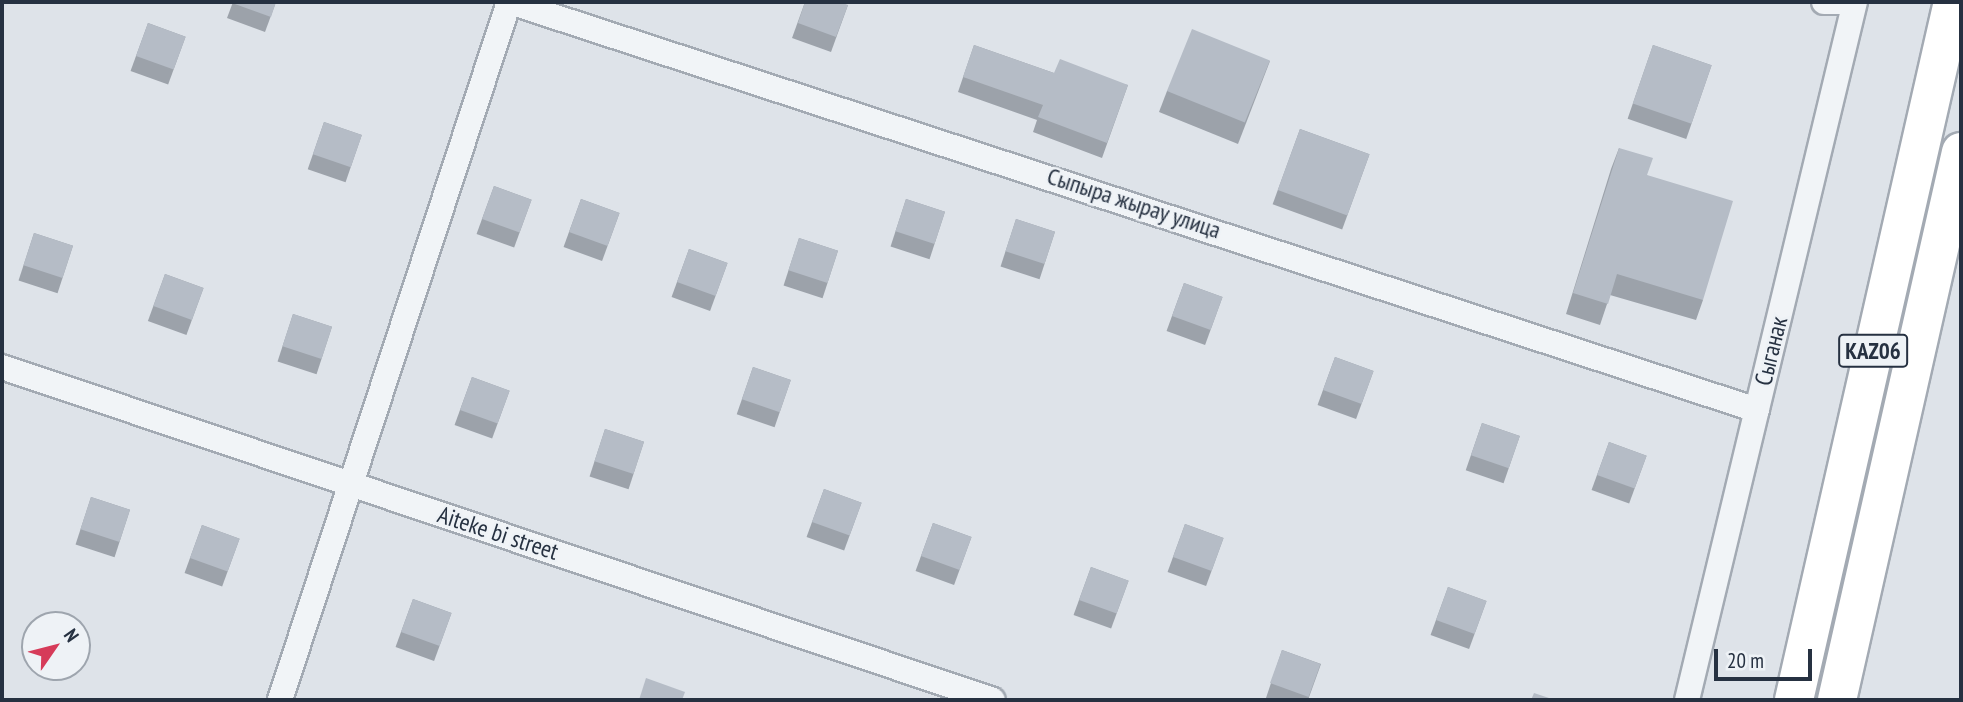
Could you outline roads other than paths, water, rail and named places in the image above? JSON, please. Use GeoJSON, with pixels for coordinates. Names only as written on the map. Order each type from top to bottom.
{"type":"FeatureCollection","features":[{"type":"Feature","properties":{"kind":"highway","name":"KАZ06"},"geometry":{"type":"LineString","coordinates":[[1794,700],[1953,2]]}},
{"type":"Feature","properties":{"kind":"highway","name":"KАZ06"},"geometry":{"type":"LineString","coordinates":[[1837,700],[1961,152]]}},
{"type":"Feature","properties":{"kind":"street","name":"Сыпыра жырау улица"},"geometry":{"type":"LineString","coordinates":[[509,2],[1756,410]]}},
{"type":"Feature","properties":{"kind":"street"},"geometry":{"type":"LineString","coordinates":[[280,700],[347,485],[509,2]]}},
{"type":"Feature","properties":{"kind":"street"},"geometry":{"type":"LineString","coordinates":[[1824,2],[1855,2]]}},
{"type":"Feature","properties":{"kind":"street","name":"Сыганак"},"geometry":{"type":"LineString","coordinates":[[1687,700],[1855,2]]}},
{"type":"Feature","properties":{"kind":"street","name":"Aiteke bi street"},"geometry":{"type":"LineString","coordinates":[[2,367],[993,700]]}}]}
